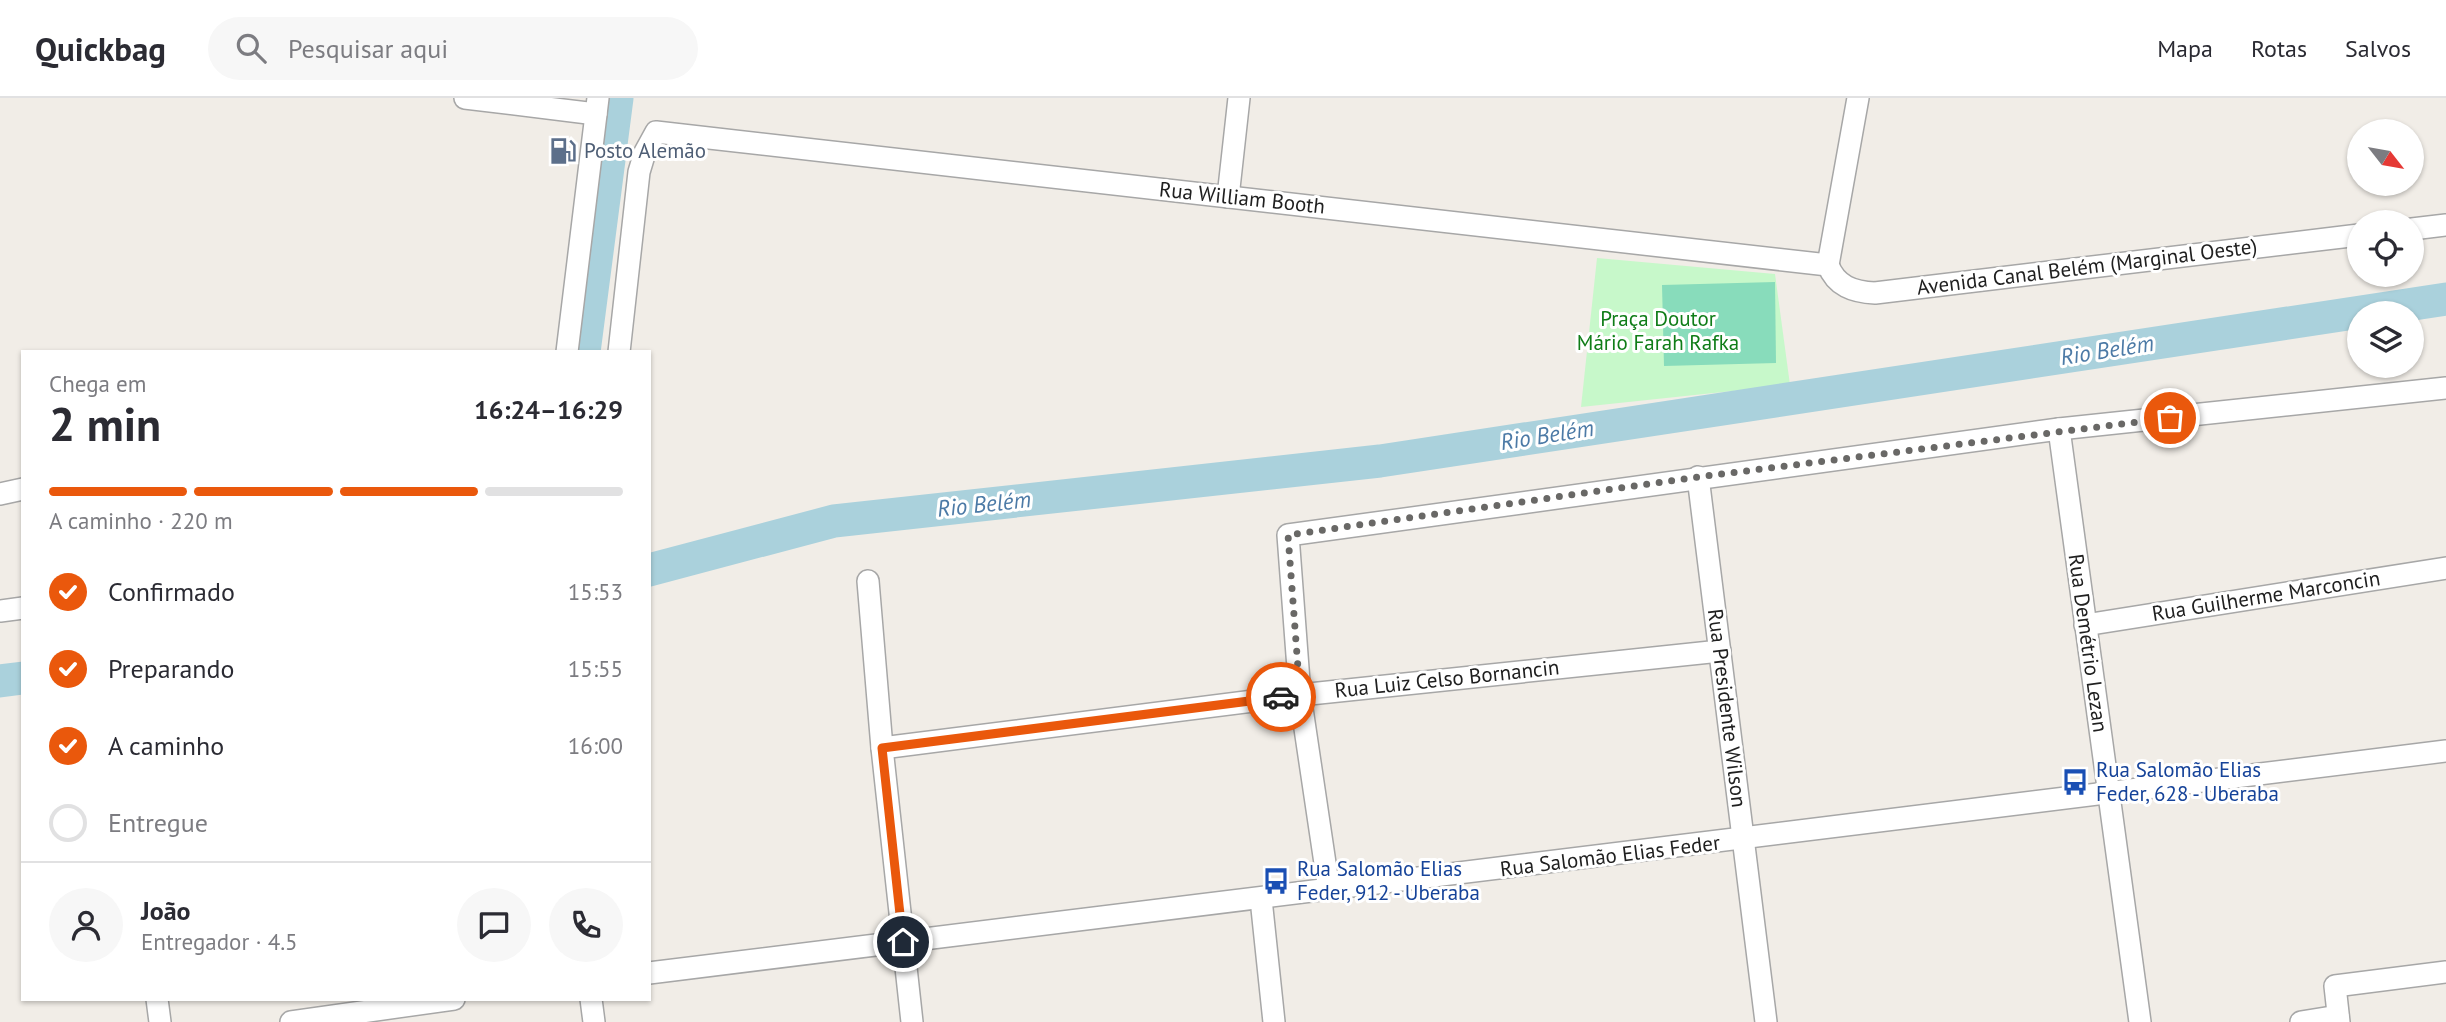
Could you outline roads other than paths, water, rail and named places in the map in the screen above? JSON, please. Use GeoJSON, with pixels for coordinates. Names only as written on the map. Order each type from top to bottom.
{"type":"FeatureCollection","features":[{"type":"Feature","properties":{"kind":"street"},"geometry":{"type":"LineString","coordinates":[[465,98],[597,106],[567,350]]}},
{"type":"Feature","properties":{"kind":"street"},"geometry":{"type":"LineString","coordinates":[[1228,197],[1239,98]]}},
{"type":"Feature","properties":{"kind":"street"},"geometry":{"type":"LineString","coordinates":[[1828,265],[1858,98]]}},
{"type":"Feature","properties":{"kind":"street","name":"Rua William Booth"},"geometry":{"type":"LineString","coordinates":[[619,350],[639,172],[656,132],[1828,265]]}},
{"type":"Feature","properties":{"kind":"street"},"geometry":{"type":"LineString","coordinates":[[2424,228],[2446,225]]}},
{"type":"Feature","properties":{"kind":"street","name":"Avenida Canal Belém (Marginal Oeste)"},"geometry":{"type":"LineString","coordinates":[[1828,265],[1833,278],[1845,287],[1875,293],[2347,236]]}},
{"type":"Feature","properties":{"kind":"street"},"geometry":{"type":"LineString","coordinates":[[1329,890],[1300,695],[1288,535],[2059,429],[2446,388]]}},
{"type":"Feature","properties":{"kind":"street","name":"Rua Demétrio Lezan"},"geometry":{"type":"LineString","coordinates":[[2059,429],[2140,1022]]}},
{"type":"Feature","properties":{"kind":"street","name":"Rua Presidente Wilson"},"geometry":{"type":"LineString","coordinates":[[1698,477],[1766,1022]]}},
{"type":"Feature","properties":{"kind":"street"},"geometry":{"type":"LineString","coordinates":[[0,494],[21,489]]}},
{"type":"Feature","properties":{"kind":"street","name":"Rua Guilherme Marconcin"},"geometry":{"type":"LineString","coordinates":[[2085,625],[2446,568]]}},
{"type":"Feature","properties":{"kind":"street"},"geometry":{"type":"LineString","coordinates":[[868,581],[882,748],[912,1022]]}},
{"type":"Feature","properties":{"kind":"street"},"geometry":{"type":"LineString","coordinates":[[0,611],[21,608]]}},
{"type":"Feature","properties":{"kind":"street","name":"Rua Luiz Celso Bornancin"},"geometry":{"type":"LineString","coordinates":[[882,748],[1300,695],[1720,651]]}},
{"type":"Feature","properties":{"kind":"street","name":"Rua Salomão Elias Feder"},"geometry":{"type":"LineString","coordinates":[[651,973],[2108,795],[2446,751]]}},
{"type":"Feature","properties":{"kind":"street"},"geometry":{"type":"LineString","coordinates":[[1261,899],[1274,1022]]}},
{"type":"Feature","properties":{"kind":"street"},"geometry":{"type":"LineString","coordinates":[[2301,1022],[2339,1019],[2335,986],[2446,972]]}},
{"type":"Feature","properties":{"kind":"street"},"geometry":{"type":"LineString","coordinates":[[157,1001],[160,1022]]}},
{"type":"Feature","properties":{"kind":"street"},"geometry":{"type":"LineString","coordinates":[[291,1022],[381,1004],[425,1001]]}},
{"type":"Feature","properties":{"kind":"street"},"geometry":{"type":"LineString","coordinates":[[591,1001],[594,1022]]}},
{"type":"Feature","properties":{"kind":"waterway"},"geometry":{"type":"LineString","coordinates":[[584,350],[617,98]]}},
{"type":"Feature","properties":{"kind":"waterway","name":"Rio Belém"},"geometry":{"type":"LineString","coordinates":[[651,569],[834,521],[1380,461],[2446,299]]}},
{"type":"Feature","properties":{"kind":"waterway","name":"Rio Belém"},"geometry":{"type":"LineString","coordinates":[[0,681],[21,678]]}},
{"type":"Feature","properties":{"kind":"place","name":"Posto Alemão"},"geometry":{"type":"Point","coordinates":[563,151]}},
{"type":"Feature","properties":{"kind":"place","name":"Rua Salomão Elias Feder, 628 - Uberaba"},"geometry":{"type":"Point","coordinates":[2075,782]}},
{"type":"Feature","properties":{"kind":"place","name":"Rua Salomão Elias Feder, 912 - Uberaba"},"geometry":{"type":"Point","coordinates":[1276,881]}},
{"type":"Feature","properties":{"kind":"park label","name":"Praça Doutor Mário Farah Rafka"},"geometry":{"type":"Point","coordinates":[1658,331]}}]}
